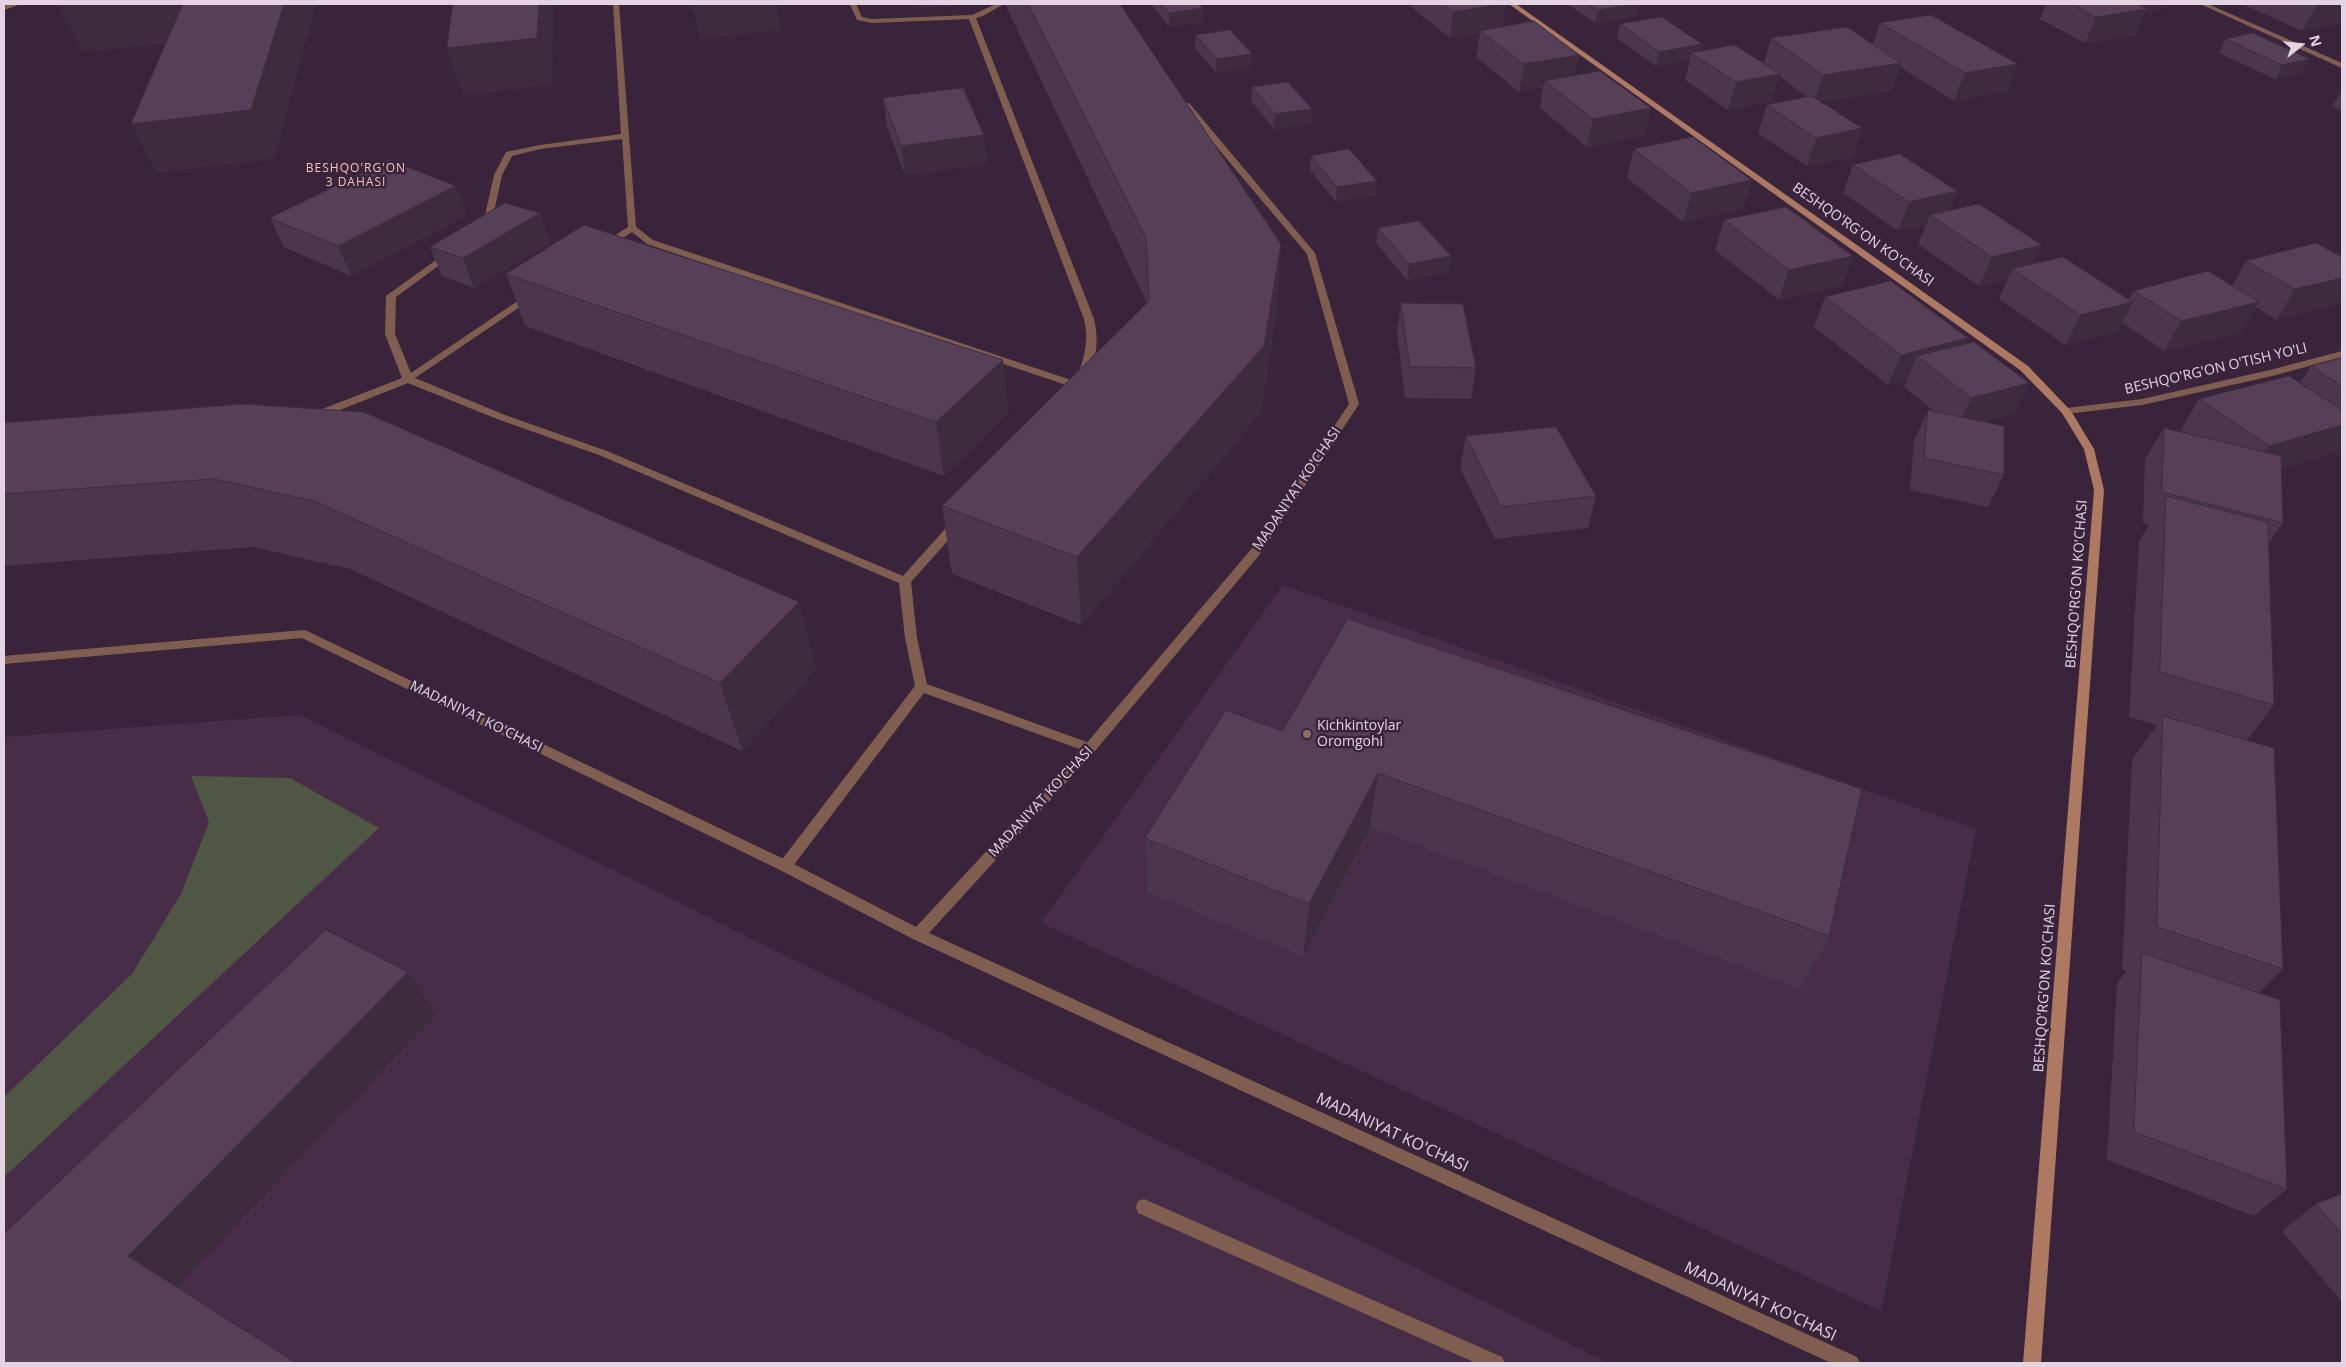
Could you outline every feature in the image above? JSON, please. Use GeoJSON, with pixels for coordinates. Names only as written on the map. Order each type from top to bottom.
{"type":"FeatureCollection","features":[{"type":"Feature","properties":{"kind":"main road","name":"BESHQO'RG'ON KO'CHASI"},"geometry":{"type":"LineString","coordinates":[[1512,4],[2024,368],[2066,410],[2089,449],[2099,490],[2032,1363]]}},
{"type":"Feature","properties":{"kind":"street"},"geometry":{"type":"LineString","coordinates":[[4,8],[18,4]]}},
{"type":"Feature","properties":{"kind":"street"},"geometry":{"type":"LineString","coordinates":[[616,4],[632,228],[650,242],[1076,390],[1093,348],[1092,331],[972,17]]}},
{"type":"Feature","properties":{"kind":"street"},"geometry":{"type":"LineString","coordinates":[[853,4],[859,19],[872,22],[972,17],[981,15],[1001,4]]}},
{"type":"Feature","properties":{"kind":"street"},"geometry":{"type":"LineString","coordinates":[[2203,4],[2342,66]]}},
{"type":"Feature","properties":{"kind":"street","name":"MADANIYAT KO'CHASI"},"geometry":{"type":"LineString","coordinates":[[918,935],[1090,748],[1257,550],[1354,404],[1311,253],[1177,94]]}},
{"type":"Feature","properties":{"kind":"street"},"geometry":{"type":"LineString","coordinates":[[476,232],[488,221],[498,175],[509,154],[540,147],[626,136]]}},
{"type":"Feature","properties":{"kind":"street"},"geometry":{"type":"LineString","coordinates":[[600,250],[632,228]]}},
{"type":"Feature","properties":{"kind":"street"},"geometry":{"type":"LineString","coordinates":[[457,248],[391,296],[390,334],[408,379],[501,417],[603,453],[905,581]]}},
{"type":"Feature","properties":{"kind":"street"},"geometry":{"type":"LineString","coordinates":[[300,418],[328,411],[408,379],[536,293]]}},
{"type":"Feature","properties":{"kind":"street","name":"BESHQO'RG'ON O'TISH YO'LI"},"geometry":{"type":"LineString","coordinates":[[2066,410],[2142,402],[2272,374],[2342,354]]}},
{"type":"Feature","properties":{"kind":"street"},"geometry":{"type":"LineString","coordinates":[[785,866],[921,687],[910,638],[905,581],[963,516]]}},
{"type":"Feature","properties":{"kind":"street","name":"MADANIYAT KO'CHASI"},"geometry":{"type":"LineString","coordinates":[[4,660],[303,634],[785,866],[918,935],[1851,1363]]}},
{"type":"Feature","properties":{"kind":"street"},"geometry":{"type":"LineString","coordinates":[[921,687],[1090,748]]}},
{"type":"Feature","properties":{"kind":"street"},"geometry":{"type":"LineString","coordinates":[[1144,1207],[1496,1363]]}},
{"type":"Feature","properties":{"kind":"shaded area"},"geometry":{"type":"Polygon","coordinates":[[[1283,585],[1976,829],[1881,1311],[1041,923],[1283,585]]]}},
{"type":"Feature","properties":{"kind":"shaded area"},"geometry":{"type":"Polygon","coordinates":[[[300,715],[1608,1363],[4,1363],[4,737],[300,715]]]}},
{"type":"Feature","properties":{"kind":"green space"},"geometry":{"type":"Polygon","coordinates":[[[191,776],[290,778],[379,828],[4,1177],[4,1097],[132,974],[181,894],[209,822],[191,776]]]}},
{"type":"Feature","properties":{"kind":"building"},"geometry":{"type":"Polygon","coordinates":[[[60,4],[85,4],[58,6],[60,4]]]}},
{"type":"Feature","properties":{"kind":"building"},"geometry":{"type":"Polygon","coordinates":[[[183,4],[284,4],[251,110],[131,124],[183,4]]]}},
{"type":"Feature","properties":{"kind":"building"},"geometry":{"type":"Polygon","coordinates":[[[453,4],[539,4],[537,38],[447,48],[453,4]]]}},
{"type":"Feature","properties":{"kind":"building"},"geometry":{"type":"Polygon","coordinates":[[[1028,4],[1120,4],[1281,244],[1264,346],[1077,557],[942,506],[1149,301],[1146,238],[1028,4]]]}},
{"type":"Feature","properties":{"kind":"building"},"geometry":{"type":"Polygon","coordinates":[[[1161,4],[1199,4],[1203,8],[1169,13],[1161,4]]]}},
{"type":"Feature","properties":{"kind":"building"},"geometry":{"type":"Polygon","coordinates":[[[1443,4],[1501,4],[1453,12],[1443,4]]]}},
{"type":"Feature","properties":{"kind":"building"},"geometry":{"type":"Polygon","coordinates":[[[1589,4],[1634,4],[1598,10],[1589,4]]]}},
{"type":"Feature","properties":{"kind":"building"},"geometry":{"type":"Polygon","coordinates":[[[2072,4],[2137,4],[2147,9],[2096,17],[2072,4]]]}},
{"type":"Feature","properties":{"kind":"building"},"geometry":{"type":"Polygon","coordinates":[[[1931,15],[2018,64],[1965,73],[1880,23],[1931,15]]]}},
{"type":"Feature","properties":{"kind":"building"},"geometry":{"type":"Polygon","coordinates":[[[1662,17],[1702,44],[1659,52],[1620,24],[1662,17]]]}},
{"type":"Feature","properties":{"kind":"building"},"geometry":{"type":"Polygon","coordinates":[[[1534,21],[1579,55],[1524,64],[1480,31],[1534,21]]]}},
{"type":"Feature","properties":{"kind":"building"},"geometry":{"type":"Polygon","coordinates":[[[1847,27],[1901,63],[1823,75],[1771,38],[1847,27]]]}},
{"type":"Feature","properties":{"kind":"building"},"geometry":{"type":"Polygon","coordinates":[[[1230,30],[1252,54],[1216,59],[1196,35],[1230,30]]]}},
{"type":"Feature","properties":{"kind":"building"},"geometry":{"type":"Polygon","coordinates":[[[2253,33],[2310,59],[2282,65],[2226,39],[2253,33]]]}},
{"type":"Feature","properties":{"kind":"building"},"geometry":{"type":"Polygon","coordinates":[[[1735,45],[1780,74],[1736,82],[1691,53],[1735,45]]]}},
{"type":"Feature","properties":{"kind":"building"},"geometry":{"type":"Polygon","coordinates":[[[1600,71],[1651,108],[1593,119],[1545,81],[1600,71]]]}},
{"type":"Feature","properties":{"kind":"building"},"geometry":{"type":"Polygon","coordinates":[[[1288,82],[1312,109],[1275,114],[1252,87],[1288,82]]]}},
{"type":"Feature","properties":{"kind":"building"},"geometry":{"type":"Polygon","coordinates":[[[963,88],[984,135],[901,146],[883,98],[963,88]]]}},
{"type":"Feature","properties":{"kind":"building"},"geometry":{"type":"Polygon","coordinates":[[[1812,96],[1862,128],[1816,138],[1767,105],[1812,96]]]}},
{"type":"Feature","properties":{"kind":"building"},"geometry":{"type":"Polygon","coordinates":[[[1693,137],[1752,180],[1691,193],[1634,149],[1693,137]]]}},
{"type":"Feature","properties":{"kind":"building"},"geometry":{"type":"Polygon","coordinates":[[[1349,149],[1377,181],[1337,187],[1311,156],[1349,149]]]}},
{"type":"Feature","properties":{"kind":"building"},"geometry":{"type":"Polygon","coordinates":[[[1900,154],[1957,191],[1909,202],[1853,165],[1900,154]]]}},
{"type":"Feature","properties":{"kind":"building"},"geometry":{"type":"Polygon","coordinates":[[[389,160],[456,186],[338,246],[270,218],[389,160]]]}},
{"type":"Feature","properties":{"kind":"building"},"geometry":{"type":"Polygon","coordinates":[[[505,203],[540,213],[463,258],[430,247],[505,203]]]}},
{"type":"Feature","properties":{"kind":"building"},"geometry":{"type":"Polygon","coordinates":[[[1979,204],[2042,245],[1992,257],[1930,215],[1979,204]]]}},
{"type":"Feature","properties":{"kind":"building"},"geometry":{"type":"Polygon","coordinates":[[[1786,207],[1853,256],[1789,270],[1724,220],[1786,207]]]}},
{"type":"Feature","properties":{"kind":"building"},"geometry":{"type":"Polygon","coordinates":[[[1419,221],[1451,256],[1409,264],[1378,228],[1419,221]]]}},
{"type":"Feature","properties":{"kind":"building"},"geometry":{"type":"Polygon","coordinates":[[[584,225],[1003,360],[936,422],[506,274],[584,225]]]}},
{"type":"Feature","properties":{"kind":"building"},"geometry":{"type":"Polygon","coordinates":[[[2316,243],[2342,257],[2342,278],[2295,289],[2246,261],[2316,243]]]}},
{"type":"Feature","properties":{"kind":"building"},"geometry":{"type":"Polygon","coordinates":[[[2063,257],[2133,302],[2080,315],[2012,269],[2063,257]]]}},
{"type":"Feature","properties":{"kind":"building"},"geometry":{"type":"Polygon","coordinates":[[[2208,271],[2259,302],[2181,321],[2134,291],[2208,271]]]}},
{"type":"Feature","properties":{"kind":"building"},"geometry":{"type":"Polygon","coordinates":[[[1891,281],[1968,338],[1901,355],[1825,297],[1891,281]]]}},
{"type":"Feature","properties":{"kind":"building"},"geometry":{"type":"Polygon","coordinates":[[[1401,303],[1463,304],[1476,368],[1410,367],[1401,303]]]}},
{"type":"Feature","properties":{"kind":"building"},"geometry":{"type":"Polygon","coordinates":[[[1974,342],[2029,383],[1971,398],[1917,356],[1974,342]]]}},
{"type":"Feature","properties":{"kind":"building"},"geometry":{"type":"Polygon","coordinates":[[[2342,358],[2342,386],[2311,366],[2342,358]]]}},
{"type":"Feature","properties":{"kind":"building"},"geometry":{"type":"Polygon","coordinates":[[[2289,376],[2342,410],[2342,425],[2269,446],[2199,399],[2289,376]]]}},
{"type":"Feature","properties":{"kind":"building"},"geometry":{"type":"Polygon","coordinates":[[[244,404],[364,412],[799,602],[720,683],[314,501],[214,479],[4,494],[4,423],[244,404]]]}},
{"type":"Feature","properties":{"kind":"building"},"geometry":{"type":"Polygon","coordinates":[[[1928,410],[2004,426],[2004,475],[1924,458],[1928,410]]]}},
{"type":"Feature","properties":{"kind":"building"},"geometry":{"type":"Polygon","coordinates":[[[1556,427],[1596,496],[1501,507],[1466,436],[1556,427]]]}},
{"type":"Feature","properties":{"kind":"building"},"geometry":{"type":"Polygon","coordinates":[[[2164,428],[2281,456],[2283,523],[2162,492],[2164,428]]]}},
{"type":"Feature","properties":{"kind":"building"},"geometry":{"type":"Polygon","coordinates":[[[2166,496],[2268,522],[2274,705],[2160,672],[2166,496]]]}},
{"type":"Feature","properties":{"kind":"building"},"geometry":{"type":"Polygon","coordinates":[[[1348,619],[1862,789],[1829,936],[1378,773],[1309,904],[1145,838],[1226,710],[1282,731],[1348,619]]]}},
{"type":"Feature","properties":{"kind":"building"},"geometry":{"type":"Polygon","coordinates":[[[2163,716],[2274,748],[2283,969],[2157,927],[2163,716]]]}},
{"type":"Feature","properties":{"kind":"building"},"geometry":{"type":"Polygon","coordinates":[[[326,930],[408,972],[128,1256],[296,1363],[4,1363],[4,1234],[326,930]]]}},
{"type":"Feature","properties":{"kind":"building"},"geometry":{"type":"Polygon","coordinates":[[[2142,953],[2280,1000],[2287,1189],[2134,1132],[2142,953]]]}},
{"type":"Feature","properties":{"kind":"building"},"geometry":{"type":"Polygon","coordinates":[[[2342,1194],[2342,1234],[2316,1204],[2342,1194]]]}},
{"type":"Feature","properties":{"kind":"place","name":"Kichkintoylar Oromgohi"},"geometry":{"type":"Point","coordinates":[1307,734]}},
{"type":"Feature","properties":{"kind":"district","name":"BESHQO'RG'ON 3 DAHASI"},"geometry":{"type":"Point","coordinates":[356,176]}}]}
